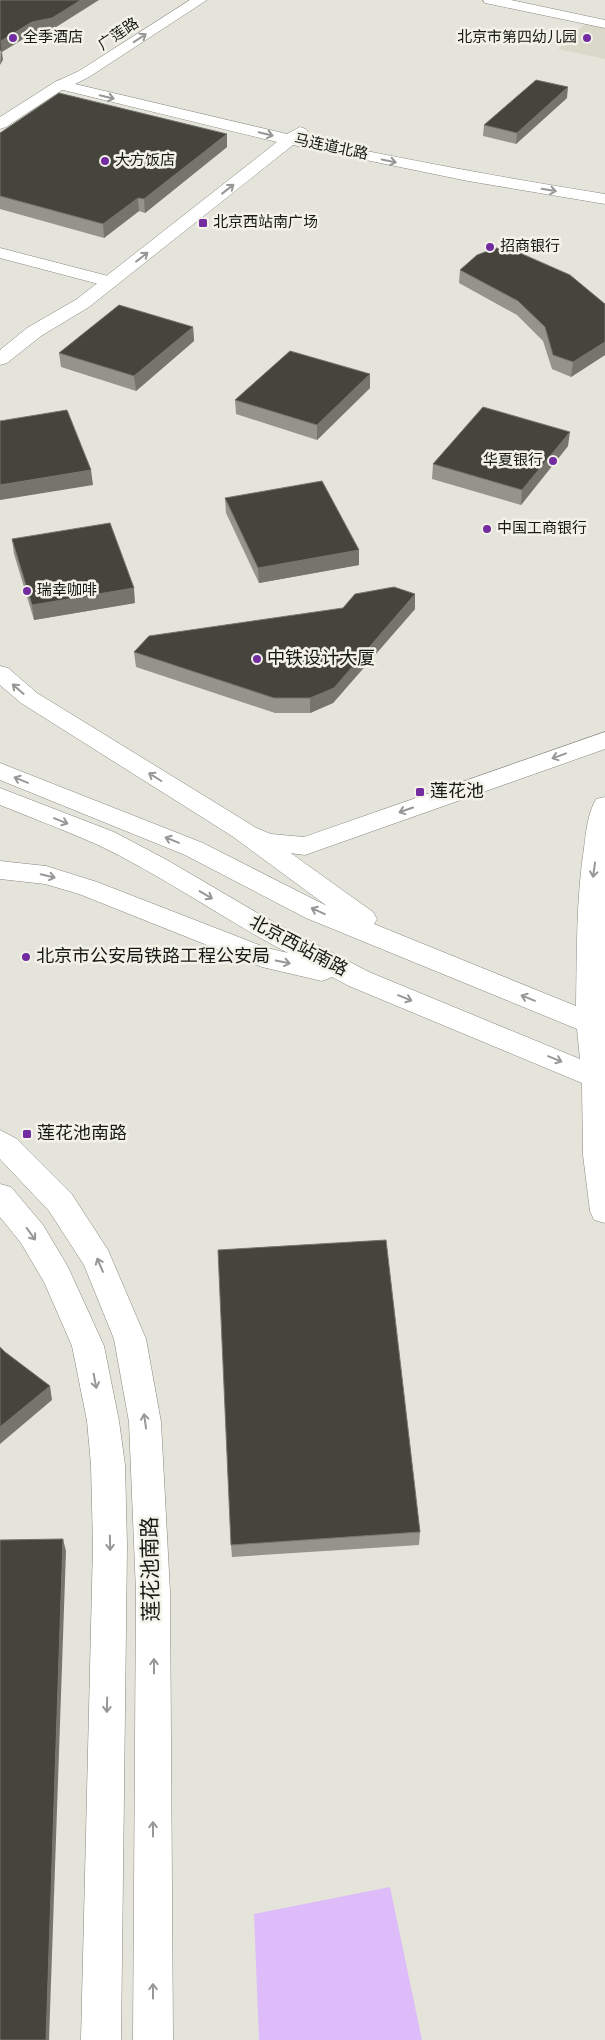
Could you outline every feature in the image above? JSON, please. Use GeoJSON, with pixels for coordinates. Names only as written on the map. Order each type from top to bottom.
{"type":"FeatureCollection","features":[{"type":"Feature","properties":{"kind":"main road","name":"广莲路"},"geometry":{"type":"LineString","coordinates":[[0,124],[60,85],[84,74],[200,0]]}},
{"type":"Feature","properties":{"kind":"main road"},"geometry":{"type":"LineString","coordinates":[[490,0],[605,24]]}},
{"type":"Feature","properties":{"kind":"main road","name":"广莲路"},"geometry":{"type":"LineString","coordinates":[[60,85],[63,73],[136,24]]}},
{"type":"Feature","properties":{"kind":"main road"},"geometry":{"type":"LineString","coordinates":[[84,74],[104,79]]}},
{"type":"Feature","properties":{"kind":"main road","name":"马连道北路"},"geometry":{"type":"LineString","coordinates":[[60,85],[290,140],[468,176],[605,199]]}},
{"type":"Feature","properties":{"kind":"main road","name":"马连道北路"},"geometry":{"type":"LineString","coordinates":[[286,123],[413,152],[605,186]]}},
{"type":"Feature","properties":{"kind":"main road"},"geometry":{"type":"LineString","coordinates":[[0,358],[34,332],[83,303],[305,128]]}},
{"type":"Feature","properties":{"kind":"main road"},"geometry":{"type":"LineString","coordinates":[[0,253],[102,288]]}},
{"type":"Feature","properties":{"kind":"main road"},"geometry":{"type":"LineString","coordinates":[[0,259],[102,288]]}},
{"type":"Feature","properties":{"kind":"main road"},"geometry":{"type":"LineString","coordinates":[[0,268],[102,288]]}},
{"type":"Feature","properties":{"kind":"main road"},"geometry":{"type":"LineString","coordinates":[[0,673],[29,698],[241,830],[411,950]]}},
{"type":"Feature","properties":{"kind":"main road"},"geometry":{"type":"LineString","coordinates":[[241,830],[267,842],[305,846],[605,740]]}},
{"type":"Feature","properties":{"kind":"main road"},"geometry":{"type":"LineString","coordinates":[[0,771],[194,849],[316,911],[597,1026]]}},
{"type":"Feature","properties":{"kind":"main road","name":"北京西站南路"},"geometry":{"type":"LineString","coordinates":[[0,796],[112,842],[158,866],[257,925],[360,979],[600,1079]]}},
{"type":"Feature","properties":{"kind":"main road"},"geometry":{"type":"LineString","coordinates":[[605,805],[600,823],[591,889],[600,1079],[598,1155],[605,1212]]}},
{"type":"Feature","properties":{"kind":"main road"},"geometry":{"type":"LineString","coordinates":[[0,870],[46,875],[88,888],[262,957],[360,979]]}},
{"type":"Feature","properties":{"kind":"main road","name":"莲花池南路"},"geometry":{"type":"LineString","coordinates":[[0,1142],[60,1202],[97,1259],[130,1339],[145,1422],[154,1592],[153,2040]]}},
{"type":"Feature","properties":{"kind":"main road"},"geometry":{"type":"LineString","coordinates":[[0,1196],[32,1234],[58,1276],[88,1346],[103,1420],[108,1465],[110,1545],[101,2040]]}},
{"type":"Feature","properties":{"kind":"shaded area","name":"北京市第四幼儿园"},"geometry":{"type":"Polygon","coordinates":[[[586,23],[605,27],[605,59],[558,49],[586,23]]]}},
{"type":"Feature","properties":{"kind":"shaded area"},"geometry":{"type":"Polygon","coordinates":[[[390,1887],[422,2040],[259,2040],[254,1914],[390,1887]]]}},
{"type":"Feature","properties":{"kind":"building"},"geometry":{"type":"Polygon","coordinates":[[[0,0],[81,0],[52,18],[32,22],[1,41],[2,49],[0,51],[0,0]]]}},
{"type":"Feature","properties":{"kind":"building"},"geometry":{"type":"Polygon","coordinates":[[[536,80],[568,87],[517,133],[484,125],[536,80]]]}},
{"type":"Feature","properties":{"kind":"building","name":"大方饭店"},"geometry":{"type":"Polygon","coordinates":[[[59,93],[227,134],[144,199],[138,198],[103,224],[0,196],[0,133],[59,93]]]}},
{"type":"Feature","properties":{"kind":"building"},"geometry":{"type":"Polygon","coordinates":[[[496,248],[520,253],[570,275],[605,304],[605,342],[573,362],[553,355],[545,327],[518,301],[460,270],[477,255],[496,248]]]}},
{"type":"Feature","properties":{"kind":"building"},"geometry":{"type":"Polygon","coordinates":[[[119,305],[193,327],[134,376],[59,353],[119,305]]]}},
{"type":"Feature","properties":{"kind":"building"},"geometry":{"type":"Polygon","coordinates":[[[290,351],[370,374],[317,425],[235,400],[290,351]]]}},
{"type":"Feature","properties":{"kind":"building"},"geometry":{"type":"Polygon","coordinates":[[[483,407],[570,432],[522,490],[433,464],[483,407]]]}},
{"type":"Feature","properties":{"kind":"building"},"geometry":{"type":"Polygon","coordinates":[[[67,410],[91,470],[0,485],[0,421],[67,410]]]}},
{"type":"Feature","properties":{"kind":"building"},"geometry":{"type":"Polygon","coordinates":[[[322,481],[359,550],[258,568],[225,498],[322,481]]]}},
{"type":"Feature","properties":{"kind":"building"},"geometry":{"type":"Polygon","coordinates":[[[110,523],[134,588],[32,605],[12,539],[110,523]]]}},
{"type":"Feature","properties":{"kind":"building","name":"中铁设计大厦"},"geometry":{"type":"Polygon","coordinates":[[[394,587],[415,594],[334,688],[310,698],[274,698],[134,652],[149,636],[343,608],[355,594],[394,587]]]}},
{"type":"Feature","properties":{"kind":"building"},"geometry":{"type":"Polygon","coordinates":[[[386,1240],[420,1532],[231,1545],[218,1250],[386,1240]]]}},
{"type":"Feature","properties":{"kind":"building"},"geometry":{"type":"Polygon","coordinates":[[[0,1347],[50,1386],[0,1427],[0,1347]]]}},
{"type":"Feature","properties":{"kind":"building"},"geometry":{"type":"Polygon","coordinates":[[[63,1539],[46,2040],[0,2040],[0,1540],[63,1539]]]}},
{"type":"Feature","properties":{"kind":"place","name":"全季酒店"},"geometry":{"type":"Point","coordinates":[13,38]}},
{"type":"Feature","properties":{"kind":"place","name":"北京市第四幼儿园"},"geometry":{"type":"Point","coordinates":[587,38]}},
{"type":"Feature","properties":{"kind":"place","name":"大方饭店"},"geometry":{"type":"Point","coordinates":[105,161]}},
{"type":"Feature","properties":{"kind":"place","name":"北京西站南广场"},"geometry":{"type":"Point","coordinates":[203,223]}},
{"type":"Feature","properties":{"kind":"place","name":"招商银行"},"geometry":{"type":"Point","coordinates":[490,247]}},
{"type":"Feature","properties":{"kind":"place","name":"华夏银行"},"geometry":{"type":"Point","coordinates":[553,461]}},
{"type":"Feature","properties":{"kind":"place","name":"中国工商银行"},"geometry":{"type":"Point","coordinates":[487,529]}},
{"type":"Feature","properties":{"kind":"place","name":"瑞幸咖啡"},"geometry":{"type":"Point","coordinates":[27,591]}},
{"type":"Feature","properties":{"kind":"place","name":"中铁设计大厦"},"geometry":{"type":"Point","coordinates":[257,659]}},
{"type":"Feature","properties":{"kind":"place","name":"莲花池"},"geometry":{"type":"Point","coordinates":[420,792]}},
{"type":"Feature","properties":{"kind":"place","name":"北京市公安局铁路工程公安局"},"geometry":{"type":"Point","coordinates":[26,957]}},
{"type":"Feature","properties":{"kind":"place","name":"莲花池南路"},"geometry":{"type":"Point","coordinates":[27,1134]}}]}
